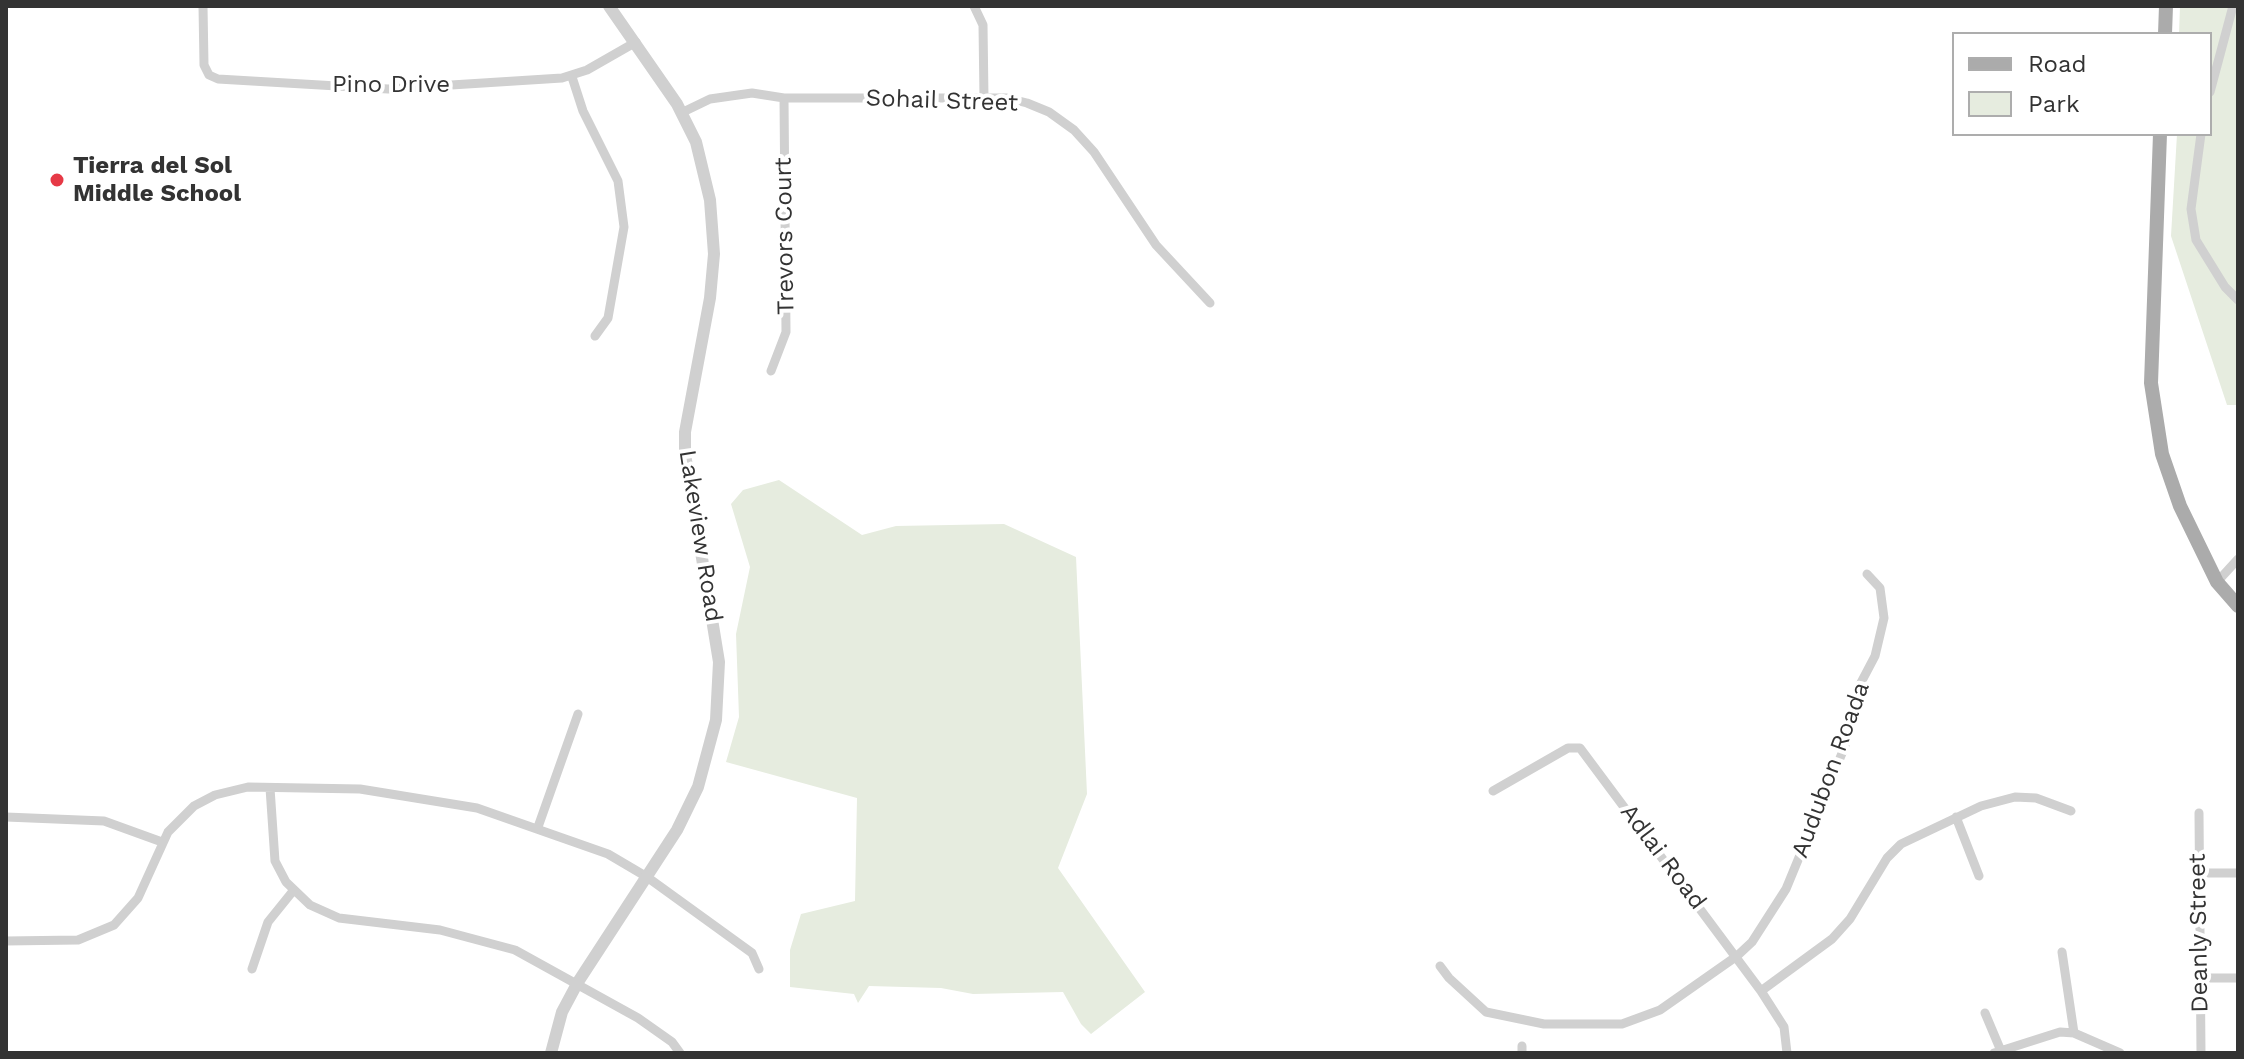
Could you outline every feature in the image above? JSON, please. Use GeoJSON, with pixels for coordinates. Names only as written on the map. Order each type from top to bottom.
{"type":"FeatureCollection","features":[{"type":"Feature","properties":{"kind":"main road"},"geometry":{"type":"LineString","coordinates":[[2165,32],[2166,6]]}},
{"type":"Feature","properties":{"kind":"main road"},"geometry":{"type":"LineString","coordinates":[[2160,136],[2151,383],[2162,454],[2180,506],[2217,582],[2238,606]]}},
{"type":"Feature","properties":{"kind":"street","name":"Pino Drive"},"geometry":{"type":"LineString","coordinates":[[203,6],[204,65],[209,75],[218,79],[388,89],[572,77],[636,42]]}},
{"type":"Feature","properties":{"kind":"street","name":"Lakeview Road"},"geometry":{"type":"LineString","coordinates":[[551,1053],[562,1012],[578,982],[677,830],[698,787],[713,741],[719,662],[685,454],[685,432],[714,254],[710,200],[696,142],[681,113],[609,6]]}},
{"type":"Feature","properties":{"kind":"street"},"geometry":{"type":"LineString","coordinates":[[974,6],[983,25],[984,98]]}},
{"type":"Feature","properties":{"kind":"street"},"geometry":{"type":"LineString","coordinates":[[2212,85],[2233,6]]}},
{"type":"Feature","properties":{"kind":"street"},"geometry":{"type":"LineString","coordinates":[[572,77],[583,111],[618,181],[624,227],[608,318],[595,336]]}},
{"type":"Feature","properties":{"kind":"street","name":"Sohail Street"},"geometry":{"type":"LineString","coordinates":[[681,113],[730,94],[784,98],[984,98],[1027,103],[1049,112],[1074,130],[1094,152],[1156,245],[1210,303]]}},
{"type":"Feature","properties":{"kind":"street","name":"Trevors Court"},"geometry":{"type":"LineString","coordinates":[[771,371],[786,332],[784,98]]}},
{"type":"Feature","properties":{"kind":"street"},"geometry":{"type":"LineString","coordinates":[[2201,136],[2191,209],[2196,240],[2225,287],[2238,300]]}},
{"type":"Feature","properties":{"kind":"street"},"geometry":{"type":"LineString","coordinates":[[2217,582],[2238,559]]}},
{"type":"Feature","properties":{"kind":"street","name":"Audubon Roada"},"geometry":{"type":"LineString","coordinates":[[1440,966],[1486,1012],[1544,1024],[1622,1024],[1660,1010],[1737,956],[1752,942],[1786,889],[1845,746],[1855,694],[1875,656],[1884,618],[1880,588],[1867,574]]}},
{"type":"Feature","properties":{"kind":"street"},"geometry":{"type":"LineString","coordinates":[[538,827],[578,714]]}},
{"type":"Feature","properties":{"kind":"street","name":"Adlai Road"},"geometry":{"type":"LineString","coordinates":[[1493,791],[1568,748],[1580,748],[1761,991],[1784,1027],[1787,1053]]}},
{"type":"Feature","properties":{"kind":"street"},"geometry":{"type":"LineString","coordinates":[[270,788],[271,849],[279,871],[293,891],[329,914],[465,934],[515,950],[578,982],[672,1042],[680,1053]]}},
{"type":"Feature","properties":{"kind":"street"},"geometry":{"type":"LineString","coordinates":[[6,941],[78,940],[114,925],[138,898],[162,842],[185,814],[205,800],[237,789],[360,789],[477,808],[608,854],[647,877],[752,953],[759,969]]}},
{"type":"Feature","properties":{"kind":"street"},"geometry":{"type":"LineString","coordinates":[[1761,991],[1832,939],[1850,919],[1877,872],[1901,844],[1956,817],[2015,797],[2036,798],[2071,811]]}},
{"type":"Feature","properties":{"kind":"street","name":"Deanly Street"},"geometry":{"type":"LineString","coordinates":[[2199,813],[2201,1053]]}},
{"type":"Feature","properties":{"kind":"street"},"geometry":{"type":"LineString","coordinates":[[6,817],[104,821],[162,842]]}},
{"type":"Feature","properties":{"kind":"street"},"geometry":{"type":"LineString","coordinates":[[1956,817],[1979,876]]}},
{"type":"Feature","properties":{"kind":"street"},"geometry":{"type":"LineString","coordinates":[[2198,873],[2238,873]]}},
{"type":"Feature","properties":{"kind":"street"},"geometry":{"type":"LineString","coordinates":[[252,969],[268,922],[293,891]]}},
{"type":"Feature","properties":{"kind":"street"},"geometry":{"type":"LineString","coordinates":[[2062,952],[2074,1033]]}},
{"type":"Feature","properties":{"kind":"street"},"geometry":{"type":"LineString","coordinates":[[2199,978],[2238,978]]}},
{"type":"Feature","properties":{"kind":"street"},"geometry":{"type":"LineString","coordinates":[[1985,1013],[1998,1052],[2060,1032],[2074,1033],[2120,1053]]}},
{"type":"Feature","properties":{"kind":"green space"},"geometry":{"type":"Polygon","coordinates":[[[2180,6],[2238,6],[2238,405],[2227,405],[2171,236],[2177,136],[2212,136],[2212,32],[2179,32],[2180,6]]]}},
{"type":"Feature","properties":{"kind":"green space"},"geometry":{"type":"Polygon","coordinates":[[[779,480],[862,535],[896,526],[1004,524],[1076,557],[1087,794],[1058,868],[1145,992],[1091,1034],[1081,1024],[1063,992],[973,994],[941,988],[869,986],[858,1003],[854,994],[790,987],[790,950],[801,914],[855,901],[857,798],[726,762],[739,717],[736,634],[750,567],[731,504],[743,490],[779,480]]]}},
{"type":"Feature","properties":{"kind":"place","name":"Tierra del Sol Middle School"},"geometry":{"type":"Point","coordinates":[57,180]}}]}
